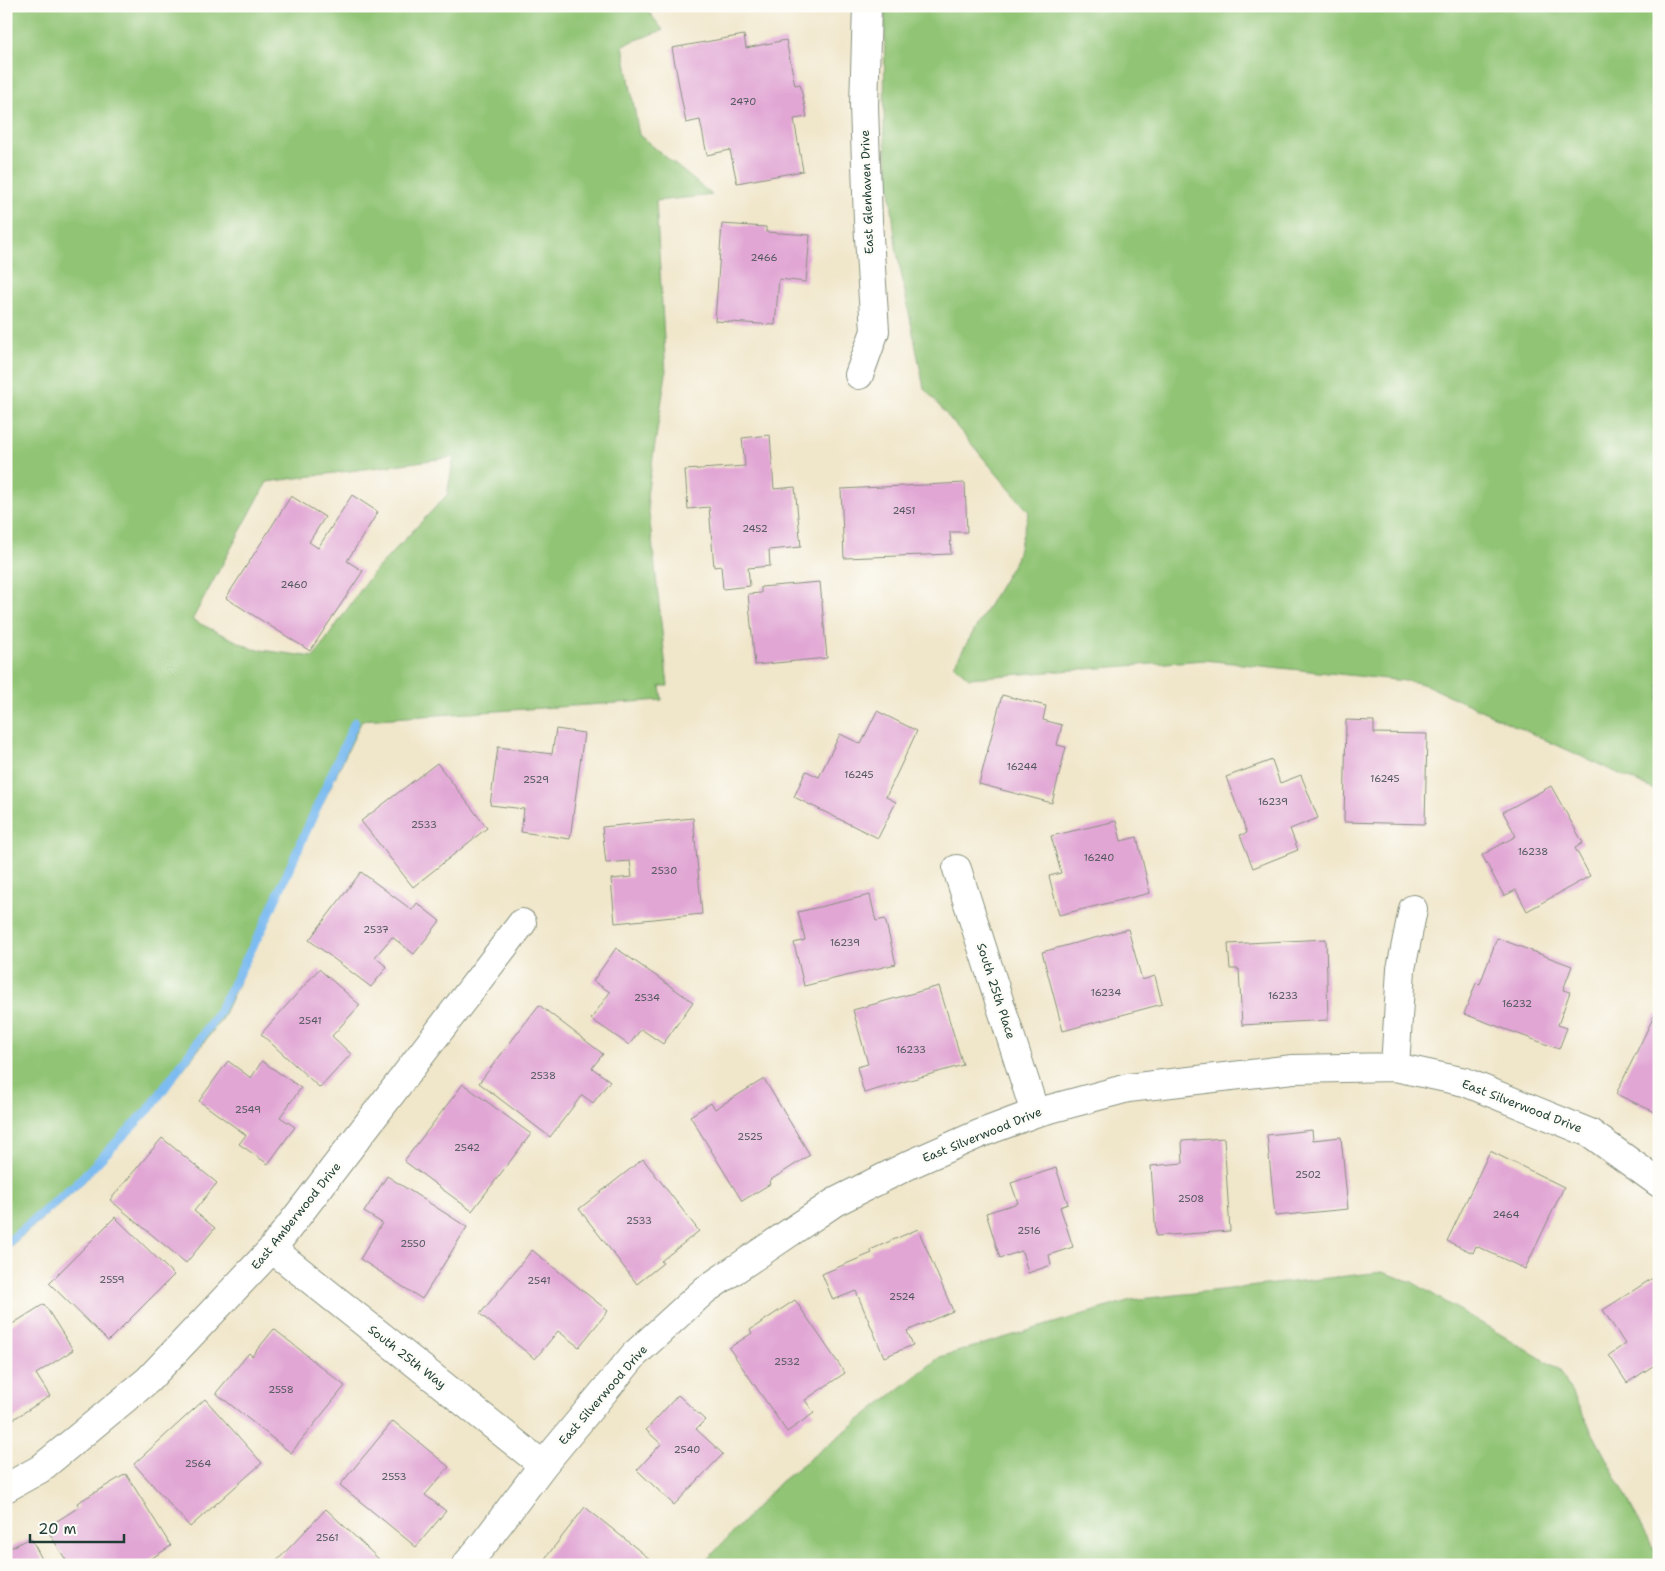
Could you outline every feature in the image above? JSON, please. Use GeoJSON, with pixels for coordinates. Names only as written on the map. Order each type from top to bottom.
{"type":"FeatureCollection","features":[{"type":"Feature","properties":{"kind":"street","name":"East Glenhaven Drive"},"geometry":{"type":"LineString","coordinates":[[859,375],[875,331],[864,115],[867,6]]}},
{"type":"Feature","properties":{"kind":"street","name":"South 25th Place"},"geometry":{"type":"LineString","coordinates":[[956,869],[1035,1113]]}},
{"type":"Feature","properties":{"kind":"street"},"geometry":{"type":"LineString","coordinates":[[1395,1068],[1401,969],[1413,909]]}},
{"type":"Feature","properties":{"kind":"street","name":"East Amberwood Drive"},"geometry":{"type":"LineString","coordinates":[[6,1488],[40,1469],[148,1380],[272,1249],[522,923]]}},
{"type":"Feature","properties":{"kind":"street","name":"East Silverwood Drive"},"geometry":{"type":"LineString","coordinates":[[466,1565],[543,1465],[635,1354],[706,1290],[835,1202],[911,1164],[978,1134],[1035,1113],[1128,1088],[1293,1069],[1395,1068],[1465,1082],[1590,1133],[1659,1183]]}},
{"type":"Feature","properties":{"kind":"street","name":"South 25th Way"},"geometry":{"type":"LineString","coordinates":[[272,1249],[543,1465]]}},
{"type":"Feature","properties":{"kind":"green space"},"geometry":{"type":"Polygon","coordinates":[[[6,6],[644,6],[663,30],[623,45],[639,135],[712,195],[656,201],[666,374],[647,495],[668,686],[660,686],[662,700],[362,720],[221,1020],[152,1110],[80,1186],[6,1250],[6,6]],[[454,457],[267,482],[192,620],[253,649],[314,657],[371,575],[447,495],[454,457]]]}},
{"type":"Feature","properties":{"kind":"green space"},"geometry":{"type":"Polygon","coordinates":[[[885,6],[1659,6],[1659,792],[1426,685],[1415,682],[1204,660],[969,678],[954,665],[1016,559],[1029,512],[924,388],[896,247],[884,131],[885,6]]]}},
{"type":"Feature","properties":{"kind":"green space"},"geometry":{"type":"Polygon","coordinates":[[[1382,1272],[1412,1282],[1559,1369],[1659,1559],[1659,1565],[702,1565],[780,1482],[940,1357],[1131,1300],[1382,1272]]]}},
{"type":"Feature","properties":{"kind":"building"},"geometry":{"type":"Polygon","coordinates":[[[744,35],[746,48],[786,40],[795,85],[800,84],[807,117],[794,119],[803,171],[737,183],[730,150],[707,155],[700,120],[686,123],[672,48],[744,35]]]}},
{"type":"Feature","properties":{"kind":"building"},"geometry":{"type":"Polygon","coordinates":[[[722,224],[766,227],[766,232],[810,235],[806,282],[779,279],[775,325],[715,321],[722,224]]]}},
{"type":"Feature","properties":{"kind":"building"},"geometry":{"type":"Polygon","coordinates":[[[770,435],[774,489],[795,487],[801,547],[769,550],[770,566],[748,568],[750,586],[723,589],[721,566],[714,567],[709,507],[688,509],[685,470],[745,466],[742,438],[770,435]]]}},
{"type":"Feature","properties":{"kind":"building"},"geometry":{"type":"Polygon","coordinates":[[[965,483],[967,532],[950,532],[951,554],[844,558],[841,489],[965,483]]]}},
{"type":"Feature","properties":{"kind":"building"},"geometry":{"type":"Polygon","coordinates":[[[352,495],[378,512],[347,561],[363,571],[310,651],[226,598],[291,496],[325,517],[309,542],[318,548],[352,495]]]}},
{"type":"Feature","properties":{"kind":"building"},"geometry":{"type":"Polygon","coordinates":[[[820,582],[827,658],[755,665],[748,594],[761,593],[761,587],[820,582]]]}},
{"type":"Feature","properties":{"kind":"building"},"geometry":{"type":"Polygon","coordinates":[[[1002,695],[1046,706],[1043,720],[1062,725],[1057,745],[1066,747],[1052,803],[979,784],[1002,695]]]}},
{"type":"Feature","properties":{"kind":"building"},"geometry":{"type":"Polygon","coordinates":[[[877,711],[917,731],[886,797],[896,802],[878,838],[794,797],[806,771],[819,777],[840,734],[861,744],[877,711]]]}},
{"type":"Feature","properties":{"kind":"building"},"geometry":{"type":"Polygon","coordinates":[[[1346,720],[1374,721],[1374,733],[1427,734],[1425,824],[1344,822],[1346,720]]]}},
{"type":"Feature","properties":{"kind":"building"},"geometry":{"type":"Polygon","coordinates":[[[556,729],[584,733],[570,839],[521,832],[524,809],[490,805],[498,747],[552,754],[556,729]]]}},
{"type":"Feature","properties":{"kind":"building"},"geometry":{"type":"Polygon","coordinates":[[[1272,760],[1280,783],[1301,775],[1318,818],[1290,829],[1298,850],[1253,868],[1240,835],[1247,833],[1226,777],[1272,760]]]}},
{"type":"Feature","properties":{"kind":"building"},"geometry":{"type":"Polygon","coordinates":[[[437,763],[487,828],[413,887],[361,821],[437,763]]]}},
{"type":"Feature","properties":{"kind":"building"},"geometry":{"type":"Polygon","coordinates":[[[1551,786],[1583,843],[1575,848],[1590,876],[1527,911],[1516,890],[1504,896],[1482,855],[1516,836],[1503,812],[1551,786]]]}},
{"type":"Feature","properties":{"kind":"building"},"geometry":{"type":"Polygon","coordinates":[[[693,818],[702,914],[615,923],[611,879],[632,877],[630,861],[606,863],[602,827],[693,818]]]}},
{"type":"Feature","properties":{"kind":"building"},"geometry":{"type":"Polygon","coordinates":[[[1116,821],[1121,841],[1137,837],[1150,893],[1059,915],[1049,876],[1061,873],[1051,836],[1116,821]]]}},
{"type":"Feature","properties":{"kind":"building"},"geometry":{"type":"Polygon","coordinates":[[[361,872],[412,910],[417,903],[440,921],[414,954],[392,937],[375,957],[387,967],[371,987],[309,940],[361,872]]]}},
{"type":"Feature","properties":{"kind":"building"},"geometry":{"type":"Polygon","coordinates":[[[870,895],[876,921],[885,919],[896,964],[804,986],[794,943],[805,940],[798,912],[870,895]]]}},
{"type":"Feature","properties":{"kind":"building"},"geometry":{"type":"Polygon","coordinates":[[[1128,929],[1142,980],[1155,976],[1162,1004],[1063,1031],[1042,952],[1128,929]]]}},
{"type":"Feature","properties":{"kind":"building"},"geometry":{"type":"Polygon","coordinates":[[[1497,938],[1572,966],[1563,990],[1570,992],[1558,1025],[1567,1028],[1559,1049],[1464,1014],[1476,983],[1480,984],[1497,938]]]}},
{"type":"Feature","properties":{"kind":"building"},"geometry":{"type":"Polygon","coordinates":[[[1326,939],[1328,1020],[1242,1025],[1239,969],[1230,969],[1228,944],[1326,939]]]}},
{"type":"Feature","properties":{"kind":"building"},"geometry":{"type":"Polygon","coordinates":[[[616,948],[693,1002],[663,1044],[641,1029],[629,1045],[591,1019],[610,992],[593,981],[616,948]]]}},
{"type":"Feature","properties":{"kind":"building"},"geometry":{"type":"Polygon","coordinates":[[[319,969],[360,1005],[332,1036],[351,1054],[320,1088],[261,1034],[319,969]]]}},
{"type":"Feature","properties":{"kind":"building"},"geometry":{"type":"Polygon","coordinates":[[[939,986],[963,1065],[864,1093],[857,1067],[868,1064],[853,1010],[939,986]]]}},
{"type":"Feature","properties":{"kind":"building"},"geometry":{"type":"Polygon","coordinates":[[[539,1005],[603,1054],[592,1068],[610,1081],[593,1103],[582,1095],[550,1137],[479,1083],[539,1005]]]}},
{"type":"Feature","properties":{"kind":"building"},"geometry":{"type":"Polygon","coordinates":[[[1655,1014],[1659,1016],[1659,1114],[1616,1094],[1655,1014]]]}},
{"type":"Feature","properties":{"kind":"building"},"geometry":{"type":"Polygon","coordinates":[[[228,1061],[251,1078],[262,1061],[301,1088],[280,1117],[295,1127],[268,1164],[239,1144],[246,1135],[199,1101],[228,1061]]]}},
{"type":"Feature","properties":{"kind":"building"},"geometry":{"type":"Polygon","coordinates":[[[764,1079],[810,1155],[769,1181],[770,1184],[742,1201],[690,1116],[711,1103],[715,1109],[764,1079]]]}},
{"type":"Feature","properties":{"kind":"building"},"geometry":{"type":"Polygon","coordinates":[[[463,1084],[531,1134],[472,1211],[404,1161],[463,1084]]]}},
{"type":"Feature","properties":{"kind":"building"},"geometry":{"type":"Polygon","coordinates":[[[1312,1130],[1313,1140],[1341,1137],[1348,1209],[1275,1216],[1267,1135],[1312,1130]]]}},
{"type":"Feature","properties":{"kind":"building"},"geometry":{"type":"Polygon","coordinates":[[[162,1138],[217,1183],[194,1211],[215,1228],[186,1263],[110,1200],[162,1138]]]}},
{"type":"Feature","properties":{"kind":"building"},"geometry":{"type":"Polygon","coordinates":[[[1224,1138],[1230,1231],[1156,1236],[1151,1166],[1183,1163],[1182,1141],[1224,1138]]]}},
{"type":"Feature","properties":{"kind":"building"},"geometry":{"type":"Polygon","coordinates":[[[1490,1151],[1564,1187],[1525,1269],[1476,1246],[1473,1253],[1447,1241],[1490,1151]]]}},
{"type":"Feature","properties":{"kind":"building"},"geometry":{"type":"Polygon","coordinates":[[[643,1159],[699,1231],[661,1261],[663,1263],[637,1284],[579,1209],[643,1159]]]}},
{"type":"Feature","properties":{"kind":"building"},"geometry":{"type":"Polygon","coordinates":[[[1056,1168],[1068,1204],[1060,1207],[1073,1247],[1049,1255],[1051,1265],[1028,1273],[1022,1251],[1000,1258],[986,1213],[1018,1203],[1011,1183],[1056,1168]]]}},
{"type":"Feature","properties":{"kind":"building"},"geometry":{"type":"Polygon","coordinates":[[[387,1176],[467,1227],[422,1299],[360,1259],[382,1223],[364,1212],[387,1176]]]}},
{"type":"Feature","properties":{"kind":"building"},"geometry":{"type":"Polygon","coordinates":[[[115,1217],[174,1275],[108,1341],[49,1283],[115,1217]]]}},
{"type":"Feature","properties":{"kind":"building"},"geometry":{"type":"Polygon","coordinates":[[[918,1229],[953,1311],[907,1331],[913,1345],[884,1357],[856,1291],[833,1300],[822,1274],[872,1253],[870,1250],[918,1229]]]}},
{"type":"Feature","properties":{"kind":"building"},"geometry":{"type":"Polygon","coordinates":[[[532,1250],[608,1311],[579,1347],[558,1331],[535,1359],[480,1314],[532,1250]]]}},
{"type":"Feature","properties":{"kind":"building"},"geometry":{"type":"Polygon","coordinates":[[[1659,1274],[1659,1362],[1627,1383],[1609,1355],[1625,1344],[1603,1310],[1659,1274]]]}},
{"type":"Feature","properties":{"kind":"building"},"geometry":{"type":"Polygon","coordinates":[[[795,1300],[845,1373],[805,1400],[814,1413],[787,1432],[729,1348],[752,1333],[750,1330],[795,1300]]]}},
{"type":"Feature","properties":{"kind":"building"},"geometry":{"type":"Polygon","coordinates":[[[44,1304],[73,1350],[36,1374],[50,1396],[12,1420],[6,1411],[6,1328],[44,1304]]]}},
{"type":"Feature","properties":{"kind":"building"},"geometry":{"type":"Polygon","coordinates":[[[274,1329],[345,1386],[291,1453],[216,1393],[249,1353],[252,1356],[274,1329]]]}},
{"type":"Feature","properties":{"kind":"building"},"geometry":{"type":"Polygon","coordinates":[[[678,1395],[705,1420],[696,1429],[723,1454],[674,1505],[637,1470],[661,1444],[646,1430],[678,1395]]]}},
{"type":"Feature","properties":{"kind":"building"},"geometry":{"type":"Polygon","coordinates":[[[205,1399],[262,1463],[190,1527],[134,1464],[205,1399]]]}},
{"type":"Feature","properties":{"kind":"building"},"geometry":{"type":"Polygon","coordinates":[[[393,1421],[449,1467],[425,1495],[446,1511],[416,1547],[340,1485],[393,1421]]]}},
{"type":"Feature","properties":{"kind":"building"},"geometry":{"type":"Polygon","coordinates":[[[126,1474],[171,1546],[141,1565],[69,1565],[46,1528],[79,1507],[77,1503],[126,1474]]]}},
{"type":"Feature","properties":{"kind":"building"},"geometry":{"type":"Polygon","coordinates":[[[585,1507],[651,1560],[647,1565],[540,1565],[585,1507]]]}},
{"type":"Feature","properties":{"kind":"building"},"geometry":{"type":"Polygon","coordinates":[[[326,1509],[385,1565],[273,1565],[326,1509]]]}},
{"type":"Feature","properties":{"kind":"building"},"geometry":{"type":"Polygon","coordinates":[[[31,1538],[45,1565],[6,1565],[6,1550],[31,1538]]]}},
{"type":"Feature","properties":{"kind":"waterway"},"geometry":{"type":"LineString","coordinates":[[6,1244],[77,1183],[150,1108],[217,1015],[264,925],[355,722]]}}]}
